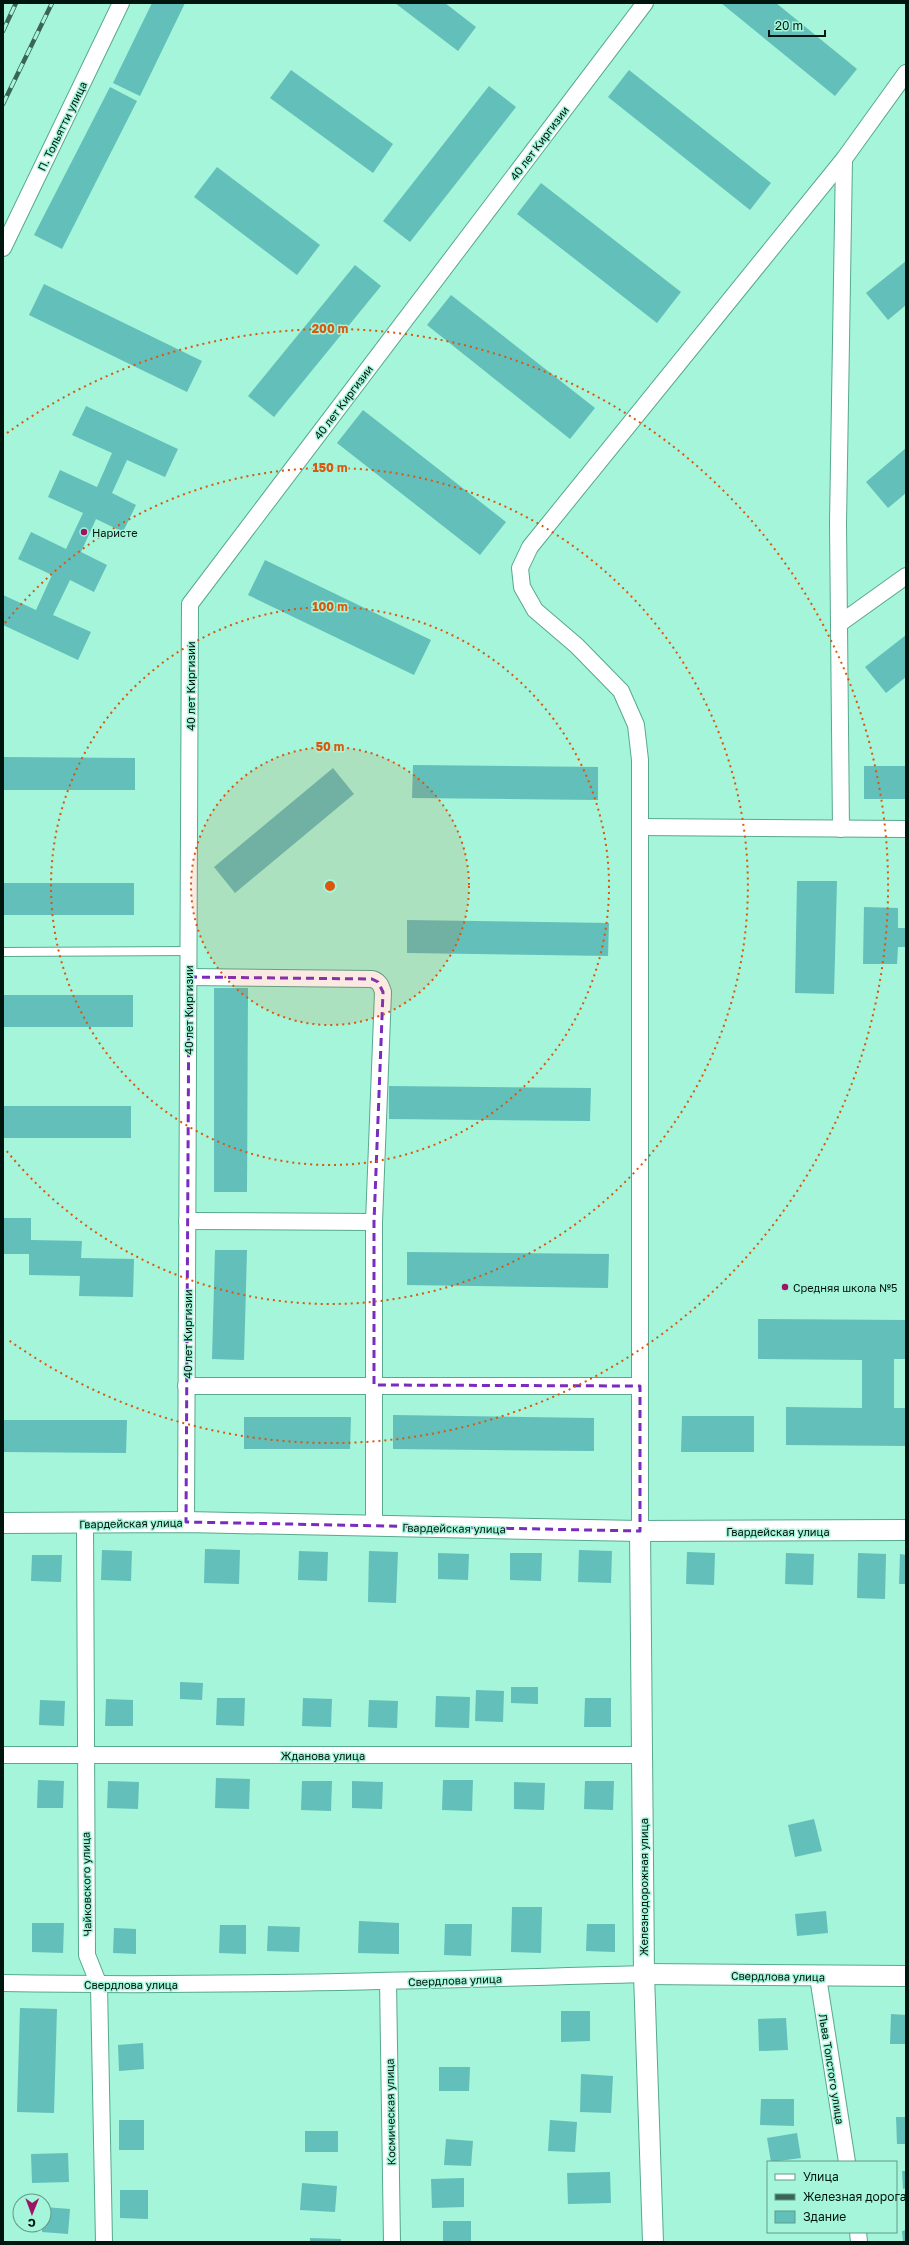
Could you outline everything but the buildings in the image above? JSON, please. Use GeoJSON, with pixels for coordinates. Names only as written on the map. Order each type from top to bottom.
{"type":"FeatureCollection","features":[{"type":"Feature","properties":{"kind":"street","name":"П. Тольятти улица"},"geometry":{"type":"LineString","coordinates":[[3,248],[121,3]]}},
{"type":"Feature","properties":{"kind":"street","name":"40 лет Киргизии"},"geometry":{"type":"LineString","coordinates":[[186,1522],[190,604],[646,3]]}},
{"type":"Feature","properties":{"kind":"street"},"geometry":{"type":"LineString","coordinates":[[640,1531],[640,760],[636,725],[621,691],[577,646],[535,610],[522,587],[520,568],[530,547],[844,159],[906,73]]}},
{"type":"Feature","properties":{"kind":"street"},"geometry":{"type":"LineString","coordinates":[[841,829],[838,523],[844,159]]}},
{"type":"Feature","properties":{"kind":"street"},"geometry":{"type":"LineString","coordinates":[[839,624],[906,576]]}},
{"type":"Feature","properties":{"kind":"street"},"geometry":{"type":"LineString","coordinates":[[640,827],[906,829]]}},
{"type":"Feature","properties":{"kind":"street"},"geometry":{"type":"LineString","coordinates":[[188,977],[372,979],[378,982],[383,992],[374,1222],[374,1526]]}},
{"type":"Feature","properties":{"kind":"street"},"geometry":{"type":"LineString","coordinates":[[187,1220],[374,1222]]}},
{"type":"Feature","properties":{"kind":"street"},"geometry":{"type":"LineString","coordinates":[[186,1386],[374,1384],[640,1386]]}},
{"type":"Feature","properties":{"kind":"street","name":"Гвардейская улица"},"geometry":{"type":"LineString","coordinates":[[3,1523],[85,1524],[186,1522],[640,1531],[906,1530]]}},
{"type":"Feature","properties":{"kind":"street","name":"Чайковского улица"},"geometry":{"type":"LineString","coordinates":[[85,1524],[87,1956],[99,1985],[104,2242]]}},
{"type":"Feature","properties":{"kind":"street","name":"Железнодорожная улица"},"geometry":{"type":"LineString","coordinates":[[640,1531],[644,1974],[653,2242]]}},
{"type":"Feature","properties":{"kind":"street","name":"Жданова улица"},"geometry":{"type":"LineString","coordinates":[[3,1755],[643,1755]]}},
{"type":"Feature","properties":{"kind":"street","name":"Свердлова улица"},"geometry":{"type":"LineString","coordinates":[[3,1983],[99,1985],[388,1982],[644,1974],[818,1977],[906,1976]]}},
{"type":"Feature","properties":{"kind":"street","name":"Льва Толстого улица"},"geometry":{"type":"LineString","coordinates":[[818,1977],[847,2161]]}},
{"type":"Feature","properties":{"kind":"street","name":"Космическая улица"},"geometry":{"type":"LineString","coordinates":[[388,1982],[392,2242]]}},
{"type":"Feature","properties":{"kind":"lane"},"geometry":{"type":"LineString","coordinates":[[3,952],[188,950]]}},
{"type":"Feature","properties":{"kind":"highlighted area"},"geometry":{"type":"Polygon","coordinates":[[[189,977],[372,979],[378,982],[383,992],[374,1222],[374,1385],[640,1386],[640,1531],[186,1522],[189,977]]]}},
{"type":"Feature","properties":{"kind":"railway"},"geometry":{"type":"LineString","coordinates":[[3,31],[16,3]]}},
{"type":"Feature","properties":{"kind":"railway"},"geometry":{"type":"LineString","coordinates":[[3,104],[52,3]]}},
{"type":"Feature","properties":{"kind":"place","name":"Наристе"},"geometry":{"type":"Point","coordinates":[84,532]}},
{"type":"Feature","properties":{"kind":"place","name":"Средняя школа №5"},"geometry":{"type":"Point","coordinates":[785,1287]}}]}
